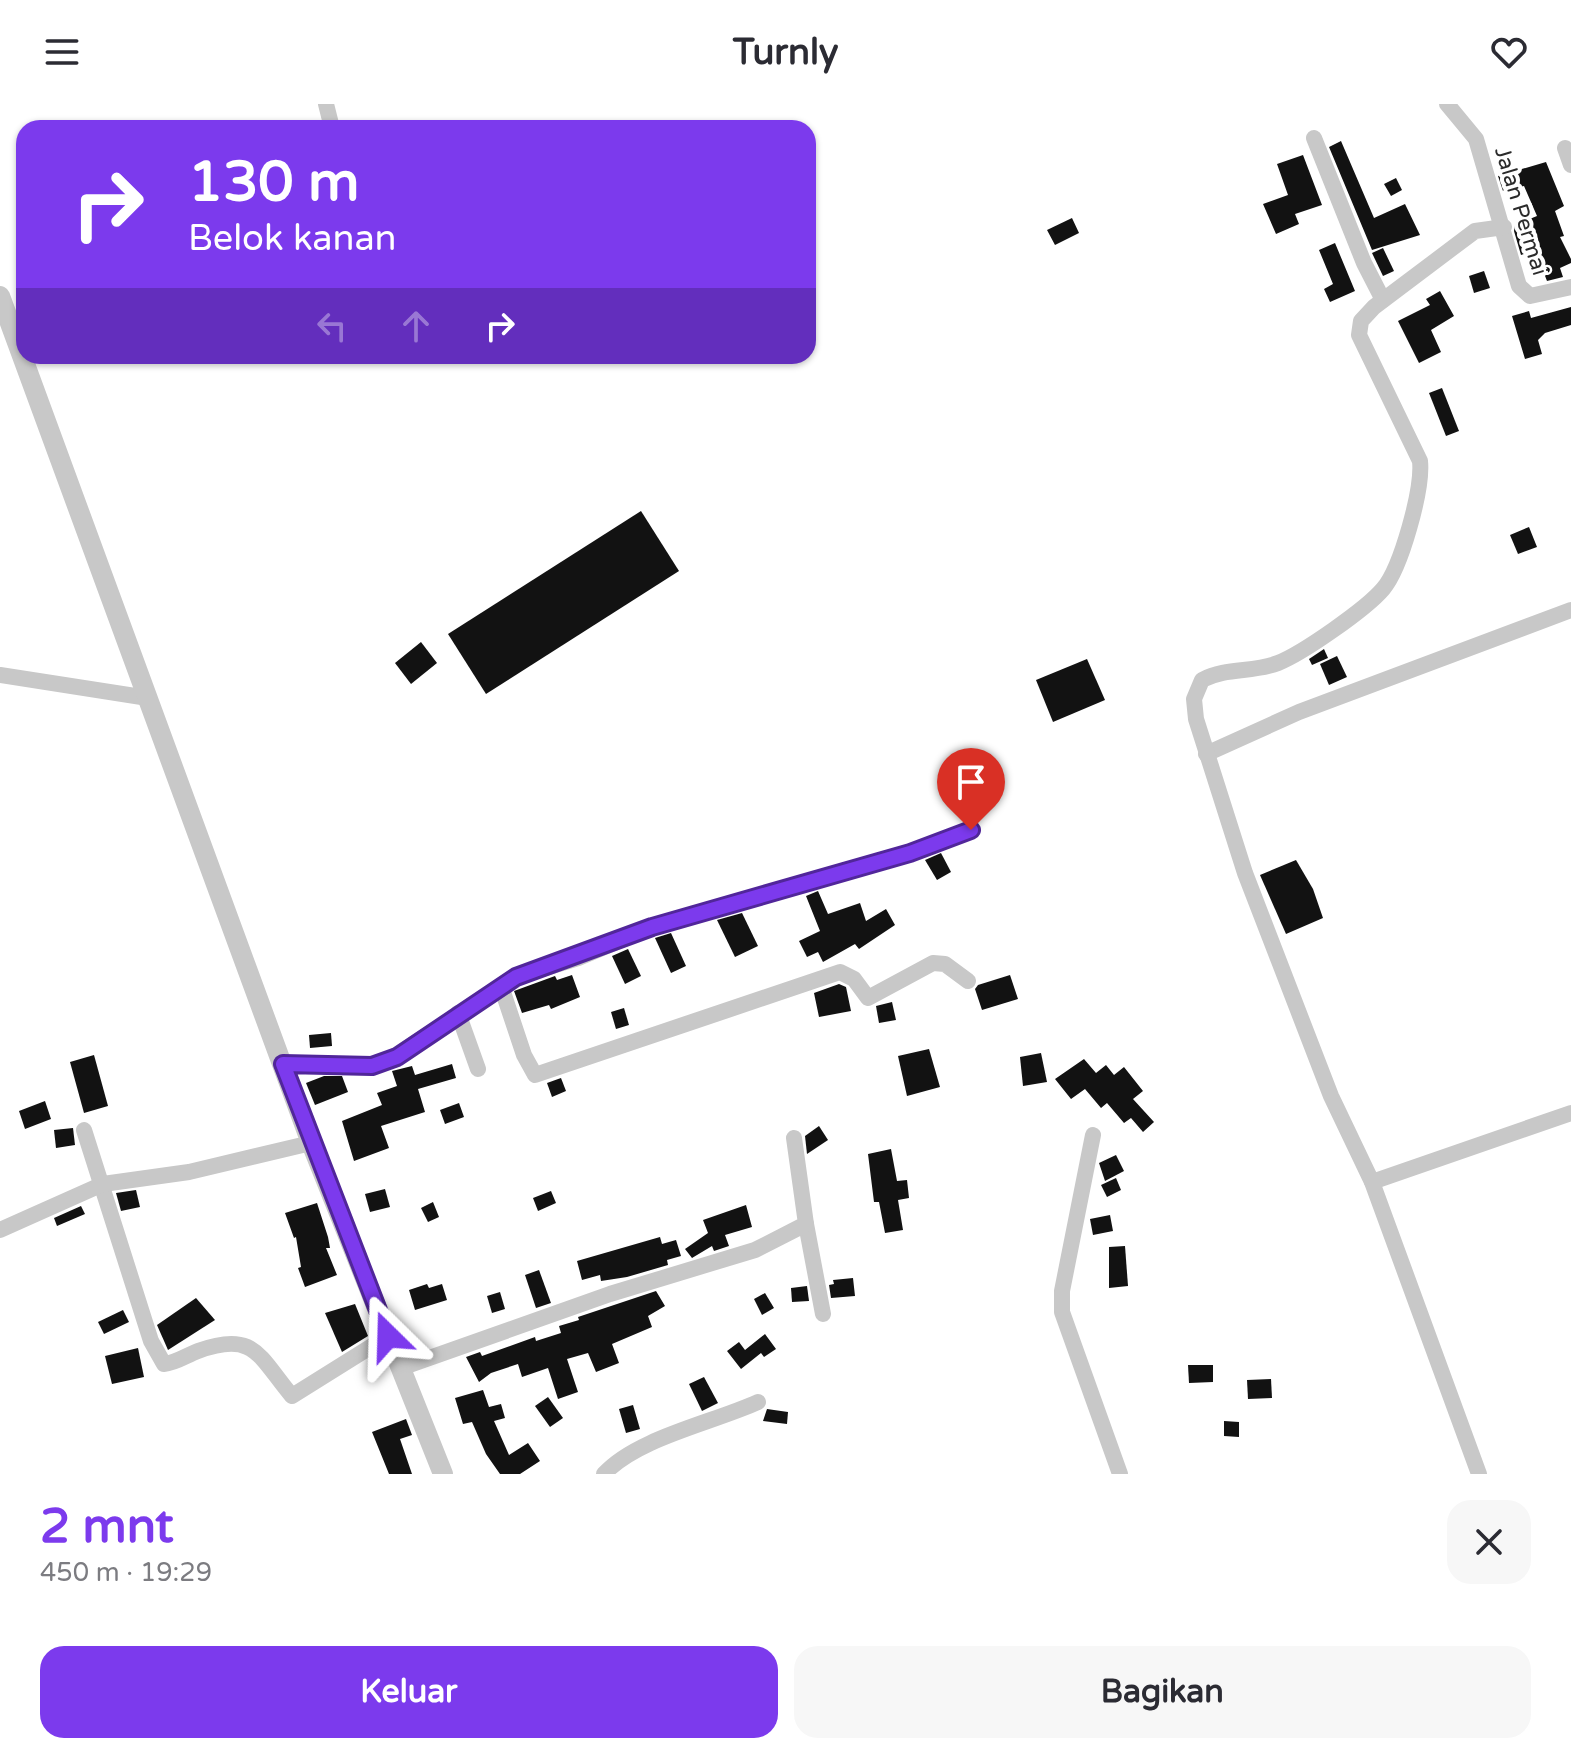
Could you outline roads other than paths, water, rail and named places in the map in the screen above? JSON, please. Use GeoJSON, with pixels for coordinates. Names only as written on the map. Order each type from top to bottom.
{"type":"FeatureCollection","features":[{"type":"Feature","properties":{"kind":"street","name":"Jalan Permai"},"geometry":{"type":"LineString","coordinates":[[1447,104],[1476,139],[1524,293],[1541,295],[1571,287]]}},
{"type":"Feature","properties":{"kind":"street"},"geometry":{"type":"LineString","coordinates":[[1314,138],[1364,263],[1383,300]]}},
{"type":"Feature","properties":{"kind":"street"},"geometry":{"type":"LineString","coordinates":[[1565,148],[1571,165]]}},
{"type":"Feature","properties":{"kind":"street"},"geometry":{"type":"LineString","coordinates":[[1479,1474],[1372,1182],[1356,1153],[1303,1026],[1250,886],[1206,754],[1194,699],[1202,680],[1220,670],[1279,663],[1344,621],[1382,589],[1408,535],[1421,473],[1420,461],[1359,335],[1365,315],[1475,231],[1504,227]]}},
{"type":"Feature","properties":{"kind":"street"},"geometry":{"type":"LineString","coordinates":[[0,296],[16,339]]}},
{"type":"Feature","properties":{"kind":"street"},"geometry":{"type":"LineString","coordinates":[[25,364],[311,1143],[443,1474]]}},
{"type":"Feature","properties":{"kind":"street"},"geometry":{"type":"LineString","coordinates":[[1206,754],[1299,712],[1571,610]]}},
{"type":"Feature","properties":{"kind":"street"},"geometry":{"type":"LineString","coordinates":[[0,675],[144,687]]}},
{"type":"Feature","properties":{"kind":"street"},"geometry":{"type":"LineString","coordinates":[[283,1064],[372,1066],[397,1057],[501,986],[652,927],[910,853],[971,830]]}},
{"type":"Feature","properties":{"kind":"street"},"geometry":{"type":"LineString","coordinates":[[501,986],[524,1055],[535,1075],[840,972],[854,979],[868,998],[933,963],[945,964],[968,981]]}},
{"type":"Feature","properties":{"kind":"street"},"geometry":{"type":"LineString","coordinates":[[458,1013],[478,1069]]}},
{"type":"Feature","properties":{"kind":"street"},"geometry":{"type":"LineString","coordinates":[[1372,1182],[1571,1113]]}},
{"type":"Feature","properties":{"kind":"street"},"geometry":{"type":"LineString","coordinates":[[84,1130],[151,1341],[164,1364],[220,1344],[240,1342],[254,1351],[292,1396],[388,1336]]}},
{"type":"Feature","properties":{"kind":"street"},"geometry":{"type":"LineString","coordinates":[[1093,1135],[1062,1291],[1062,1312],[1120,1474]]}},
{"type":"Feature","properties":{"kind":"street"},"geometry":{"type":"LineString","coordinates":[[794,1138],[823,1314]]}},
{"type":"Feature","properties":{"kind":"street"},"geometry":{"type":"LineString","coordinates":[[0,1230],[103,1184],[189,1172],[311,1143]]}},
{"type":"Feature","properties":{"kind":"street"},"geometry":{"type":"LineString","coordinates":[[401,1368],[610,1294],[755,1250],[806,1224]]}},
{"type":"Feature","properties":{"kind":"street"},"geometry":{"type":"LineString","coordinates":[[604,1474],[641,1446],[716,1421],[758,1402]]}}]}
